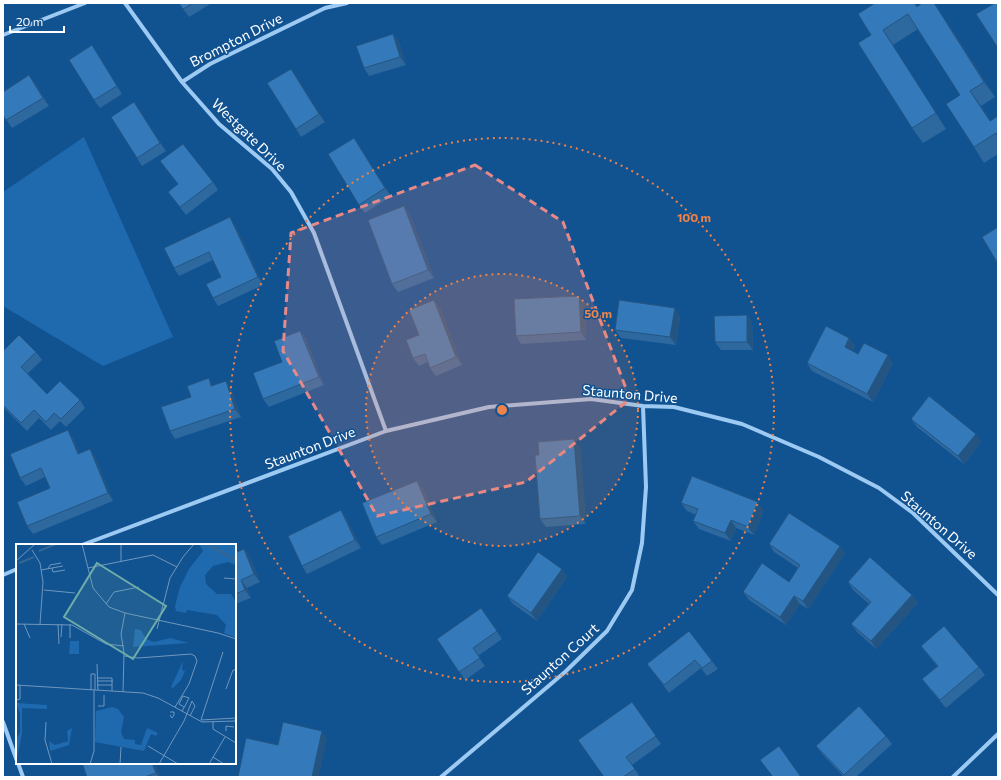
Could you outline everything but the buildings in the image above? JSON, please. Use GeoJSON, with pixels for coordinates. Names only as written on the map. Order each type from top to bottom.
{"type":"FeatureCollection","features":[{"type":"Feature","properties":{"kind":"street"},"geometry":{"type":"LineString","coordinates":[[3,35],[85,3]]}},
{"type":"Feature","properties":{"kind":"street","name":"Westgate Drive"},"geometry":{"type":"LineString","coordinates":[[125,3],[182,82],[219,124],[272,169],[291,192],[314,234],[386,431]]}},
{"type":"Feature","properties":{"kind":"street","name":"Brompton Drive"},"geometry":{"type":"LineString","coordinates":[[182,82],[210,64],[325,8],[347,3]]}},
{"type":"Feature","properties":{"kind":"street","name":"Staunton Drive"},"geometry":{"type":"LineString","coordinates":[[85,544],[386,431],[489,407],[591,399],[643,406],[674,407],[742,424],[819,456],[879,488],[913,513],[998,595]]}},
{"type":"Feature","properties":{"kind":"street","name":"Staunton Court"},"geometry":{"type":"LineString","coordinates":[[441,777],[564,672],[607,631],[632,590],[642,543],[646,487],[643,406]]}},
{"type":"Feature","properties":{"kind":"street"},"geometry":{"type":"LineString","coordinates":[[3,575],[16,569]]}},
{"type":"Feature","properties":{"kind":"street"},"geometry":{"type":"LineString","coordinates":[[3,722],[16,759]]}},
{"type":"Feature","properties":{"kind":"street"},"geometry":{"type":"LineString","coordinates":[[953,777],[998,734]]}},
{"type":"Feature","properties":{"kind":"street"},"geometry":{"type":"LineString","coordinates":[[18,764],[23,777]]}},
{"type":"Feature","properties":{"kind":"highlighted area"},"geometry":{"type":"Polygon","coordinates":[[[475,165],[563,222],[630,399],[526,482],[377,516],[283,351],[291,233],[475,165]]]}},
{"type":"Feature","properties":{"kind":"shaded area"},"geometry":{"type":"Polygon","coordinates":[[[84,137],[173,337],[103,366],[3,306],[3,192],[84,137]]]}}]}
